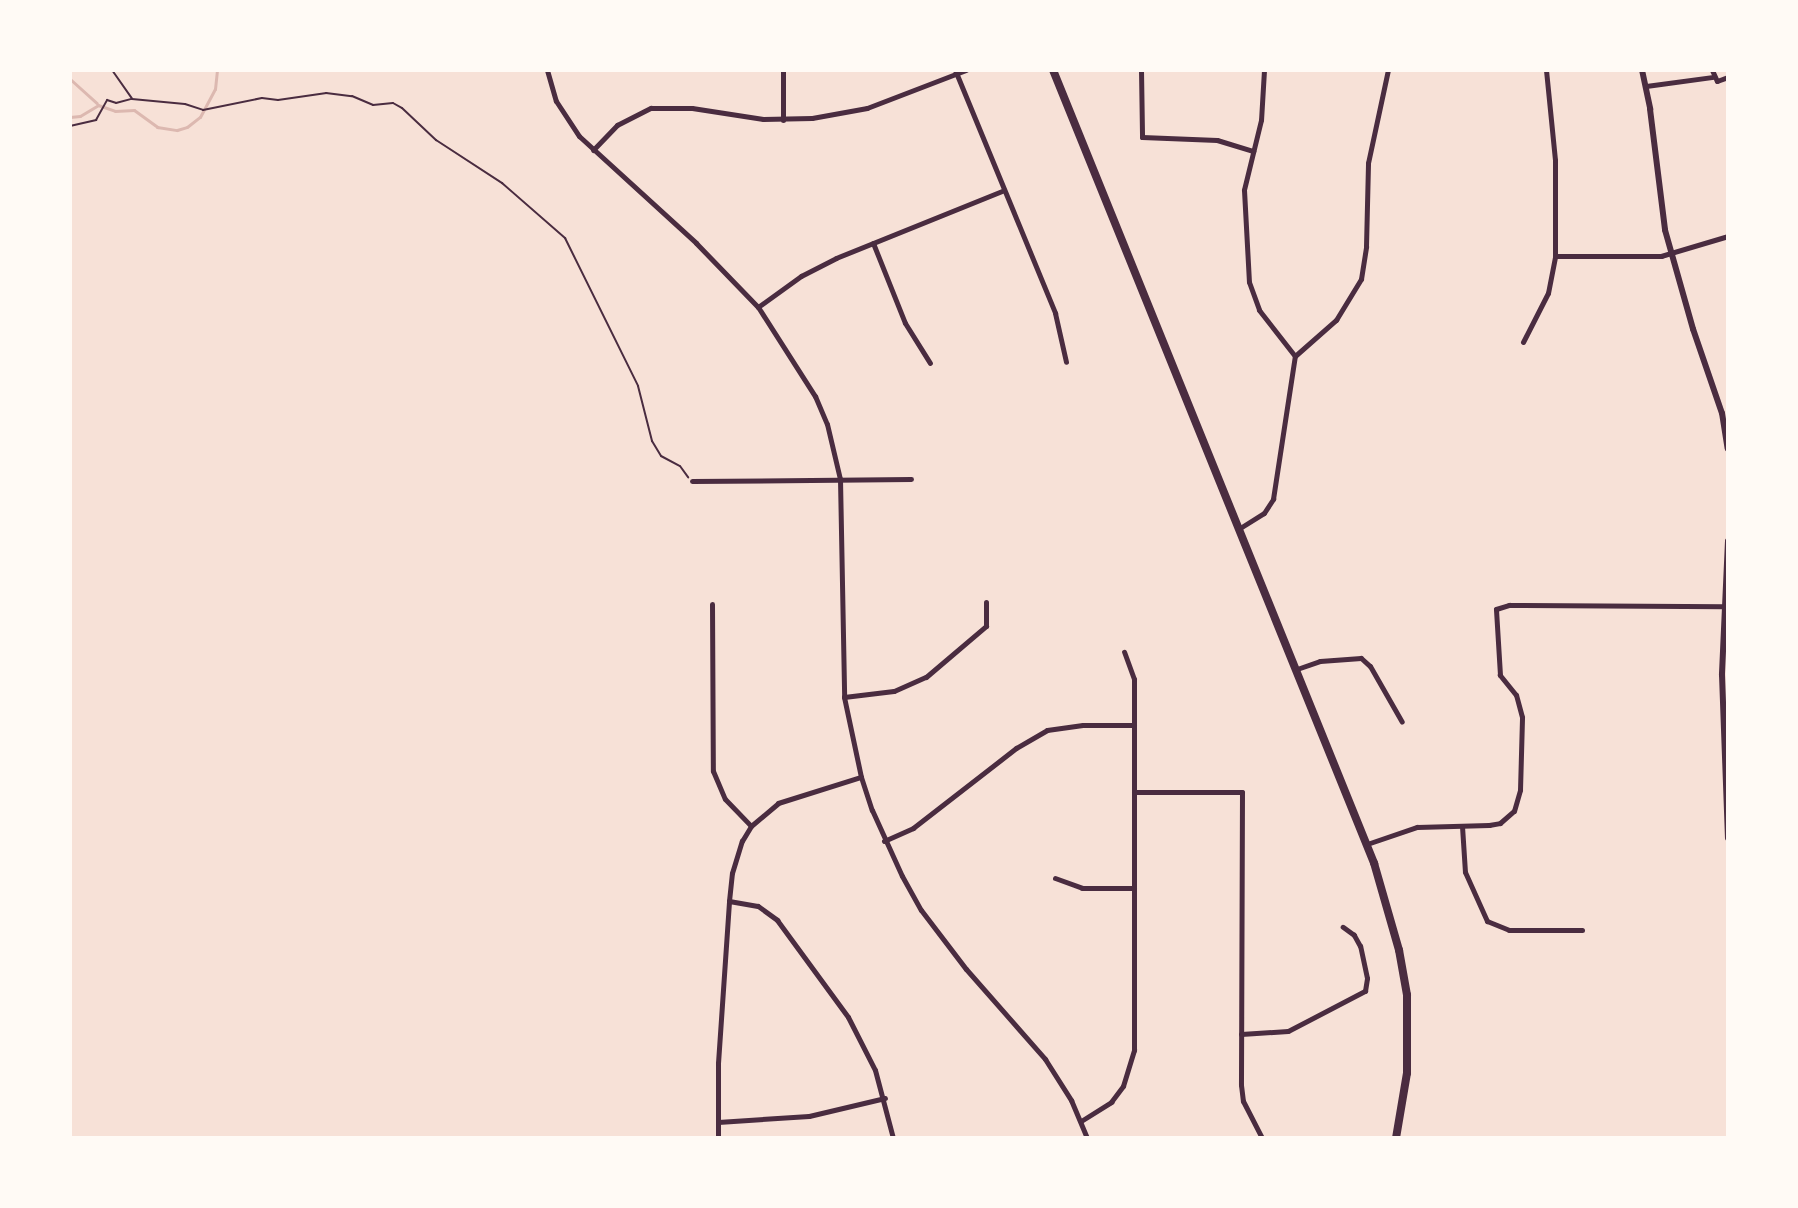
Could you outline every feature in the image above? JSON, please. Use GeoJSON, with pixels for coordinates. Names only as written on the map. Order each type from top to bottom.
{"type":"FeatureCollection","features":[{"type":"Feature","properties":{"kind":"main road"},"geometry":{"type":"LineString","coordinates":[[1053,70],[1367,844],[1399,950],[1407,995],[1407,1073],[1396,1138]]}},
{"type":"Feature","properties":{"kind":"street"},"geometry":{"type":"LineString","coordinates":[[547,70],[566,120],[593,150],[696,243],[758,307],[815,396],[827,424],[840,479],[844,697],[861,777],[884,841],[928,920],[1045,1059],[1081,1121],[1087,1138]]}},
{"type":"Feature","properties":{"kind":"street"},"geometry":{"type":"LineString","coordinates":[[783,70],[783,120]]}},
{"type":"Feature","properties":{"kind":"street"},"geometry":{"type":"LineString","coordinates":[[593,150],[617,125],[651,108],[681,107],[783,120],[867,108],[966,70]]}},
{"type":"Feature","properties":{"kind":"street"},"geometry":{"type":"LineString","coordinates":[[1141,70],[1142,137],[1217,140],[1253,151]]}},
{"type":"Feature","properties":{"kind":"street"},"geometry":{"type":"LineString","coordinates":[[1264,70],[1261,120],[1244,190],[1249,282],[1259,310],[1295,356]]}},
{"type":"Feature","properties":{"kind":"street"},"geometry":{"type":"LineString","coordinates":[[1240,528],[1264,513],[1273,499],[1295,356],[1336,320],[1361,279],[1366,246],[1368,163],[1388,70]]}},
{"type":"Feature","properties":{"kind":"street"},"geometry":{"type":"LineString","coordinates":[[1523,342],[1548,293],[1555,256],[1555,160],[1546,70]]}},
{"type":"Feature","properties":{"kind":"street"},"geometry":{"type":"LineString","coordinates":[[1642,70],[1661,211],[1671,253],[1718,399],[1728,449]]}},
{"type":"Feature","properties":{"kind":"street"},"geometry":{"type":"LineString","coordinates":[[955,72],[1055,313],[1066,362]]}},
{"type":"Feature","properties":{"kind":"street"},"geometry":{"type":"LineString","coordinates":[[1646,86],[1713,74],[1720,82],[1728,77]]}},
{"type":"Feature","properties":{"kind":"street"},"geometry":{"type":"LineString","coordinates":[[758,307],[801,276],[1004,190]]}},
{"type":"Feature","properties":{"kind":"street"},"geometry":{"type":"LineString","coordinates":[[1555,256],[1671,253],[1728,236]]}},
{"type":"Feature","properties":{"kind":"street"},"geometry":{"type":"LineString","coordinates":[[873,243],[905,323],[930,363]]}},
{"type":"Feature","properties":{"kind":"street"},"geometry":{"type":"LineString","coordinates":[[692,481],[911,479]]}},
{"type":"Feature","properties":{"kind":"street"},"geometry":{"type":"LineString","coordinates":[[1728,541],[1724,606],[1728,838]]}},
{"type":"Feature","properties":{"kind":"street"},"geometry":{"type":"LineString","coordinates":[[844,697],[894,691],[926,677],[986,626],[986,602]]}},
{"type":"Feature","properties":{"kind":"street"},"geometry":{"type":"LineString","coordinates":[[712,604],[713,771],[725,799],[751,826]]}},
{"type":"Feature","properties":{"kind":"street"},"geometry":{"type":"LineString","coordinates":[[1367,844],[1417,827],[1500,823],[1519,802],[1522,717],[1516,695],[1500,675],[1496,609],[1509,605],[1724,606]]}},
{"type":"Feature","properties":{"kind":"street"},"geometry":{"type":"LineString","coordinates":[[1081,1121],[1111,1102],[1131,1069],[1134,679],[1124,652]]}},
{"type":"Feature","properties":{"kind":"street"},"geometry":{"type":"LineString","coordinates":[[1297,669],[1320,661],[1361,658],[1370,666],[1402,722]]}},
{"type":"Feature","properties":{"kind":"street"},"geometry":{"type":"LineString","coordinates":[[884,841],[913,828],[1016,748],[1047,730],[1083,725],[1134,725]]}},
{"type":"Feature","properties":{"kind":"street"},"geometry":{"type":"LineString","coordinates":[[718,1138],[718,1063],[729,901],[736,856],[751,826],[771,808],[794,796],[861,777]]}},
{"type":"Feature","properties":{"kind":"street"},"geometry":{"type":"LineString","coordinates":[[1134,792],[1242,792],[1243,1101],[1262,1138]]}},
{"type":"Feature","properties":{"kind":"street"},"geometry":{"type":"LineString","coordinates":[[1462,826],[1465,872],[1487,921],[1509,930],[1582,930]]}},
{"type":"Feature","properties":{"kind":"street"},"geometry":{"type":"LineString","coordinates":[[1055,878],[1082,888],[1134,888]]}},
{"type":"Feature","properties":{"kind":"street"},"geometry":{"type":"LineString","coordinates":[[729,901],[758,906],[777,920],[848,1017],[875,1070],[885,1098],[893,1138]]}},
{"type":"Feature","properties":{"kind":"street"},"geometry":{"type":"LineString","coordinates":[[1241,1034],[1288,1031],[1365,991],[1367,978],[1360,946],[1354,935],[1343,927]]}},
{"type":"Feature","properties":{"kind":"street"},"geometry":{"type":"LineString","coordinates":[[718,1122],[809,1116],[885,1098]]}},
{"type":"Feature","properties":{"kind":"street"},"geometry":{"type":"LineString","coordinates":[[1571,1138],[1591,1138]]}},
{"type":"Feature","properties":{"kind":"path"},"geometry":{"type":"LineString","coordinates":[[112,70],[132,99]]}},
{"type":"Feature","properties":{"kind":"path"},"geometry":{"type":"LineString","coordinates":[[70,126],[96,120],[107,100],[116,103],[132,99],[185,104],[209,110],[262,98],[278,100],[326,93],[352,96],[373,105],[393,103],[402,108],[436,140],[510,189],[565,238],[638,386],[652,441],[661,456],[680,466],[692,481]]}},
{"type":"Feature","properties":{"kind":"waterway"},"geometry":{"type":"LineString","coordinates":[[70,117],[80,116],[98,105],[115,111],[134,110],[157,127],[177,130],[187,127],[200,117],[215,89],[217,70]]}},
{"type":"Feature","properties":{"kind":"waterway"},"geometry":{"type":"LineString","coordinates":[[70,79],[97,103]]}}]}
